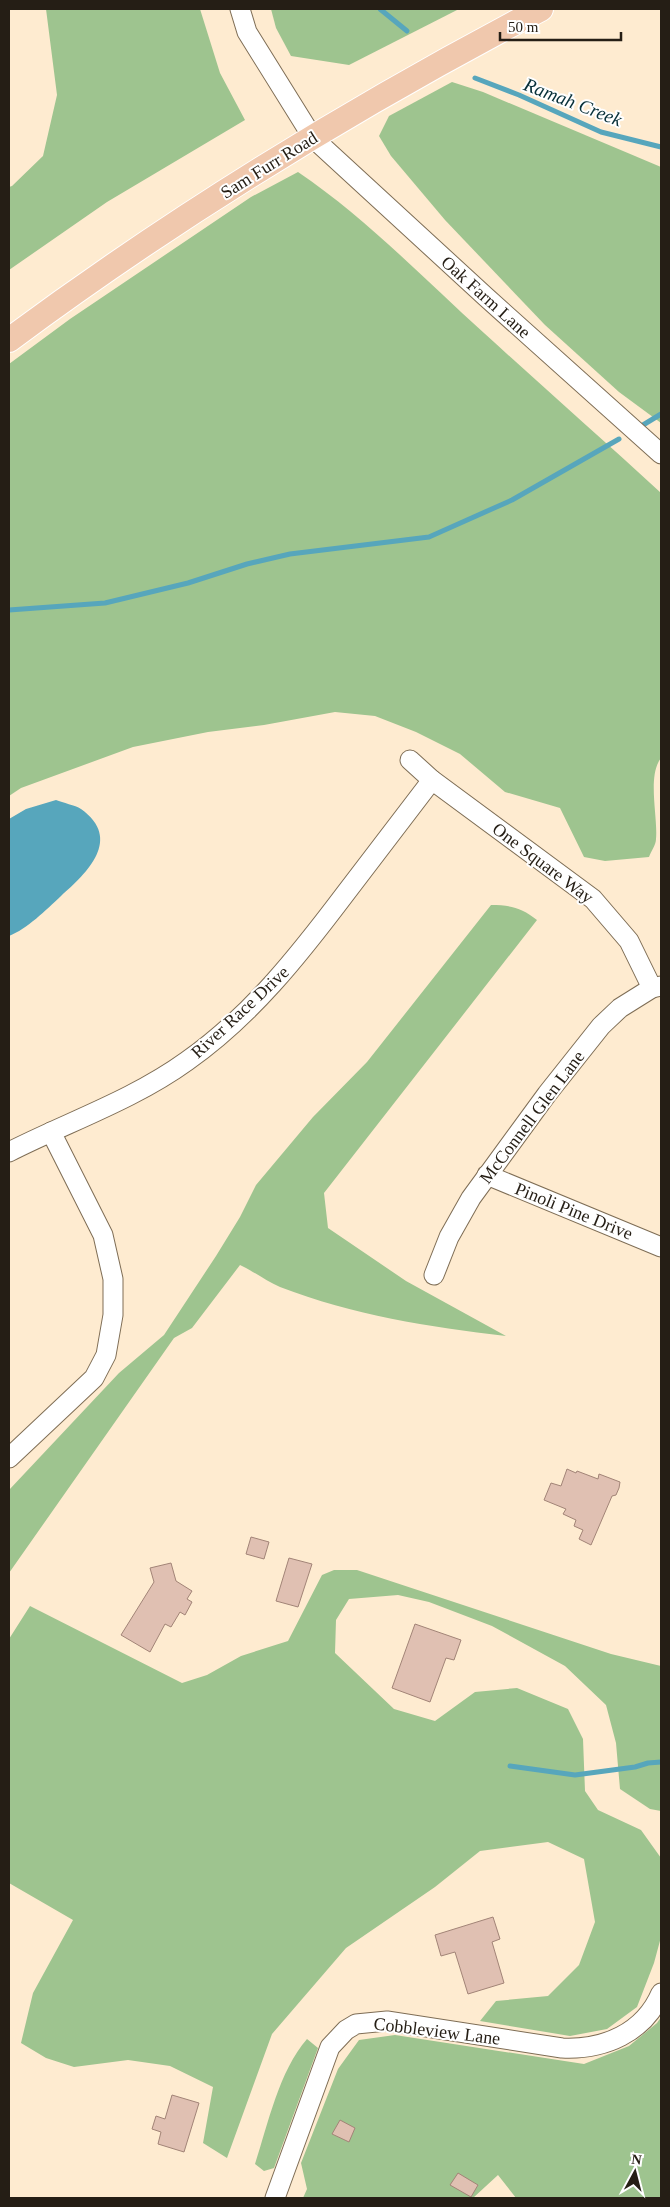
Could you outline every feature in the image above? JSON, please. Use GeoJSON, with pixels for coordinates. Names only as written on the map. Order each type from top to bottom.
{"type":"FeatureCollection","features":[{"type":"Feature","properties":{"kind":"main road","name":"Sam Furr Road"},"geometry":{"type":"LineString","coordinates":[[9,340],[141,246],[313,138],[467,47],[539,9]]}},
{"type":"Feature","properties":{"kind":"street","name":"Oak Farm Lane"},"geometry":{"type":"LineString","coordinates":[[240,9],[247,32],[313,138],[661,454]]}},
{"type":"Feature","properties":{"kind":"street","name":"One Square Way"},"geometry":{"type":"LineString","coordinates":[[410,760],[432,780],[593,900],[629,941],[656,987]]}},
{"type":"Feature","properties":{"kind":"street","name":"River Race Drive"},"geometry":{"type":"LineString","coordinates":[[9,1152],[119,1101],[187,1061],[262,997],[297,958],[432,780]]}},
{"type":"Feature","properties":{"kind":"street","name":"McConnell Glen Lane"},"geometry":{"type":"LineString","coordinates":[[434,1275],[456,1223],[487,1176],[547,1094],[601,1026],[620,1008],[656,987]]}},
{"type":"Feature","properties":{"kind":"street"},"geometry":{"type":"LineString","coordinates":[[9,1458],[94,1378],[106,1355],[113,1315],[113,1279],[103,1235],[51,1132]]}},
{"type":"Feature","properties":{"kind":"street","name":"Pinoli Pine Drive"},"geometry":{"type":"LineString","coordinates":[[487,1176],[661,1247]]}},
{"type":"Feature","properties":{"kind":"street","name":"Cobbleview Lane"},"geometry":{"type":"LineString","coordinates":[[274,2198],[330,2048],[346,2030],[356,2024],[387,2021],[562,2048],[582,2049],[601,2045],[630,2031],[651,2010],[661,1992]]}},
{"type":"Feature","properties":{"kind":"green space"},"geometry":{"type":"Polygon","coordinates":[[[46,9],[200,9],[220,73],[245,120],[107,202],[9,270],[9,187],[43,156],[57,95],[46,9]]]}},
{"type":"Feature","properties":{"kind":"green space"},"geometry":{"type":"Polygon","coordinates":[[[271,9],[459,9],[349,65],[291,56],[276,28],[271,9]]]}},
{"type":"Feature","properties":{"kind":"green space"},"geometry":{"type":"Polygon","coordinates":[[[452,82],[483,92],[661,167],[661,423],[619,392],[545,325],[445,220],[391,156],[379,136],[389,116],[452,82]]]}},
{"type":"Feature","properties":{"kind":"green space"},"geometry":{"type":"Polygon","coordinates":[[[298,172],[347,209],[394,249],[661,493],[661,758],[657,766],[654,786],[656,841],[649,857],[605,861],[584,857],[560,808],[505,792],[460,754],[416,732],[375,716],[335,712],[264,725],[208,732],[133,747],[21,788],[9,796],[9,364],[70,319],[251,197],[298,172]]]}},
{"type":"Feature","properties":{"kind":"green space"},"geometry":{"type":"Polygon","coordinates":[[[491,905],[516,908],[537,920],[324,1193],[328,1228],[406,1281],[506,1336],[392,1319],[335,1305],[280,1287],[240,1265],[192,1328],[174,1338],[9,1573],[9,1490],[119,1373],[164,1335],[240,1217],[256,1185],[313,1117],[367,1062],[491,905]]]}},
{"type":"Feature","properties":{"kind":"green space"},"geometry":{"type":"Polygon","coordinates":[[[334,1570],[357,1570],[611,1654],[661,1666],[661,1811],[650,1809],[620,1789],[616,1743],[606,1705],[565,1666],[492,1626],[429,1602],[398,1595],[349,1599],[336,1620],[335,1653],[394,1709],[435,1721],[475,1692],[517,1688],[568,1709],[583,1739],[585,1791],[598,1810],[641,1830],[661,1858],[661,1937],[654,1963],[637,2007],[607,2029],[570,2036],[480,2021],[496,2001],[548,1996],[579,1965],[595,1922],[584,1859],[548,1842],[480,1851],[435,1887],[346,1948],[272,2034],[227,2158],[203,2143],[213,2087],[170,2066],[128,2060],[74,2067],[46,2058],[21,2043],[33,1993],[73,1920],[9,1883],[9,1639],[30,1606],[182,1683],[207,1675],[241,1656],[288,1641],[322,1575],[334,1570]]]}},
{"type":"Feature","properties":{"kind":"green space"},"geometry":{"type":"Polygon","coordinates":[[[661,2017],[661,2198],[516,2198],[498,2175],[473,2198],[303,2198],[307,2189],[301,2163],[338,2069],[359,2040],[395,2035],[584,2064],[629,2046],[657,2023],[661,2017]]]}},
{"type":"Feature","properties":{"kind":"green space"},"geometry":{"type":"Polygon","coordinates":[[[307,2039],[318,2048],[274,2168],[264,2171],[255,2164],[275,2098],[289,2066],[307,2039]]]}},
{"type":"Feature","properties":{"kind":"water"},"geometry":{"type":"Polygon","coordinates":[[[56,800],[81,809],[93,820],[99,832],[100,844],[90,866],[81,877],[43,913],[9,936],[9,819],[26,809],[56,800]]]}},
{"type":"Feature","properties":{"kind":"building"},"geometry":{"type":"Polygon","coordinates":[[[567,1469],[598,1479],[599,1474],[620,1482],[616,1495],[612,1496],[591,1545],[579,1539],[583,1530],[574,1526],[576,1520],[563,1514],[566,1509],[544,1500],[551,1483],[561,1486],[567,1469]]]}},
{"type":"Feature","properties":{"kind":"building"},"geometry":{"type":"Polygon","coordinates":[[[251,1537],[269,1542],[264,1559],[246,1554],[251,1537]]]}},
{"type":"Feature","properties":{"kind":"building"},"geometry":{"type":"Polygon","coordinates":[[[289,1558],[312,1564],[298,1607],[276,1601],[289,1558]]]}},
{"type":"Feature","properties":{"kind":"building"},"geometry":{"type":"Polygon","coordinates":[[[171,1563],[176,1581],[192,1591],[187,1599],[192,1602],[185,1615],[180,1612],[171,1627],[165,1624],[150,1652],[121,1635],[154,1582],[150,1568],[171,1563]]]}},
{"type":"Feature","properties":{"kind":"building"},"geometry":{"type":"Polygon","coordinates":[[[415,1624],[461,1640],[454,1660],[446,1658],[430,1702],[392,1688],[415,1624]]]}},
{"type":"Feature","properties":{"kind":"building"},"geometry":{"type":"Polygon","coordinates":[[[493,1917],[500,1939],[492,1942],[504,1983],[468,1994],[455,1952],[441,1956],[435,1935],[493,1917]]]}},
{"type":"Feature","properties":{"kind":"building"},"geometry":{"type":"Polygon","coordinates":[[[172,2095],[199,2103],[184,2152],[158,2144],[161,2132],[152,2129],[156,2116],[165,2119],[172,2095]]]}},
{"type":"Feature","properties":{"kind":"building"},"geometry":{"type":"Polygon","coordinates":[[[340,2120],[355,2128],[349,2142],[332,2134],[340,2120]]]}},
{"type":"Feature","properties":{"kind":"building"},"geometry":{"type":"Polygon","coordinates":[[[458,2173],[478,2185],[471,2197],[450,2185],[458,2173]]]}},
{"type":"Feature","properties":{"kind":"waterway","name":"Ramah Creek"},"geometry":{"type":"LineString","coordinates":[[380,9],[407,31]]}},
{"type":"Feature","properties":{"kind":"waterway","name":"Ramah Creek"},"geometry":{"type":"LineString","coordinates":[[475,78],[519,95],[601,132],[661,147]]}},
{"type":"Feature","properties":{"kind":"waterway"},"geometry":{"type":"LineString","coordinates":[[643,425],[661,414]]}},
{"type":"Feature","properties":{"kind":"waterway"},"geometry":{"type":"LineString","coordinates":[[9,610],[105,603],[188,583],[247,564],[290,554],[429,537],[512,500],[619,439]]}},
{"type":"Feature","properties":{"kind":"waterway"},"geometry":{"type":"LineString","coordinates":[[510,1766],[575,1775],[661,1762]]}}]}
